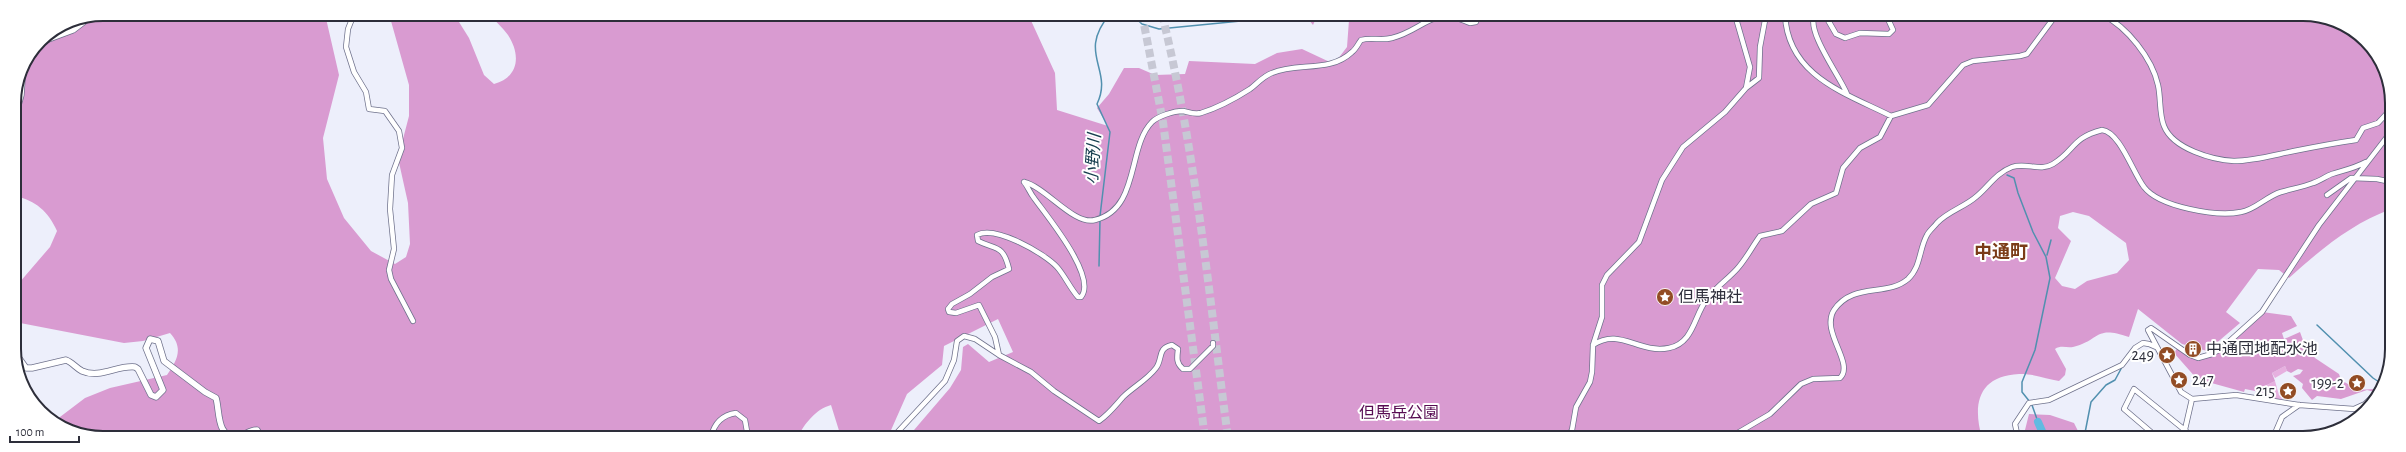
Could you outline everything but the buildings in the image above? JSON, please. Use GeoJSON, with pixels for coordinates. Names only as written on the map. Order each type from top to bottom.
{"type":"FeatureCollection","features":[{"type":"Feature","properties":{"kind":"street"},"geometry":{"type":"LineString","coordinates":[[351,21],[348,29],[346,47],[354,72],[363,86],[370,109],[385,111],[402,137],[400,157],[392,175],[390,209],[394,249],[389,270],[391,279],[413,322]]}},
{"type":"Feature","properties":{"kind":"street"},"geometry":{"type":"LineString","coordinates":[[999,355],[995,337],[979,305],[956,313],[949,312],[948,309],[952,304],[970,294],[992,277],[1009,269],[1002,250],[997,246],[978,241],[977,235],[988,232],[998,234],[1042,255],[1057,267],[1078,297],[1081,298],[1084,292],[1082,277],[1072,253],[1024,182],[1040,188],[1076,215],[1084,219],[1096,220],[1107,214],[1121,200],[1146,129],[1159,117],[1182,111],[1199,114],[1249,89],[1270,73],[1283,69],[1328,66],[1353,52],[1361,40],[1392,38],[1427,21]]}},
{"type":"Feature","properties":{"kind":"street"},"geometry":{"type":"LineString","coordinates":[[1465,21],[1470,23],[1476,21]]}},
{"type":"Feature","properties":{"kind":"street"},"geometry":{"type":"LineString","coordinates":[[1737,21],[1750,67],[1746,88]]}},
{"type":"Feature","properties":{"kind":"street"},"geometry":{"type":"LineString","coordinates":[[1571,431],[1576,407],[1590,382],[1593,345],[1602,317],[1602,285],[1607,275],[1639,242],[1651,206],[1672,161],[1683,147],[1725,112],[1746,88],[1759,78],[1760,47],[1765,21]]}},
{"type":"Feature","properties":{"kind":"street"},"geometry":{"type":"LineString","coordinates":[[1786,21],[1787,32],[1797,56],[1827,85],[1891,116],[1928,105],[1963,66],[1973,61],[2027,54],[2052,21]]}},
{"type":"Feature","properties":{"kind":"street"},"geometry":{"type":"LineString","coordinates":[[1813,21],[1813,26],[1817,38],[1842,80],[1848,94]]}},
{"type":"Feature","properties":{"kind":"street"},"geometry":{"type":"LineString","coordinates":[[1828,21],[1836,34],[1845,38],[1860,33],[1889,34],[1893,30],[1889,21]]}},
{"type":"Feature","properties":{"kind":"street"},"geometry":{"type":"LineString","coordinates":[[2111,21],[2124,31],[2149,62],[2158,84],[2162,116],[2168,134],[2183,146],[2206,156],[2221,160],[2253,160],[2356,140],[2363,128],[2378,123],[2385,115]]}},
{"type":"Feature","properties":{"kind":"street"},"geometry":{"type":"LineString","coordinates":[[55,37],[73,30],[80,24]]}},
{"type":"Feature","properties":{"kind":"street"},"geometry":{"type":"LineString","coordinates":[[1593,345],[1603,338],[1617,338],[1652,349],[1670,348],[1684,340],[1694,328],[1705,300],[1737,269],[1760,236],[1782,231],[1810,204],[1836,194],[1843,168],[1860,148],[1880,137],[1891,116]]}},
{"type":"Feature","properties":{"kind":"street"},"geometry":{"type":"LineString","coordinates":[[1741,431],[1770,414],[1801,384],[1813,379],[1840,378],[1844,374],[1845,368],[1831,326],[1833,311],[1840,302],[1852,295],[1898,284],[1907,280],[1915,271],[1927,235],[1939,221],[1973,199],[1992,180],[2011,168],[2047,167],[2060,159],[2077,141],[2089,134],[2102,130],[2113,136],[2122,148],[2137,178],[2153,196],[2184,208],[2230,213],[2241,212],[2281,192],[2314,183],[2332,174],[2350,170],[2366,162]]}},
{"type":"Feature","properties":{"kind":"street"},"geometry":{"type":"LineString","coordinates":[[2361,407],[2357,410],[2314,405],[2300,408],[2289,407],[2283,401],[2268,402],[2236,395],[2192,399],[2181,392],[2149,334],[2149,328],[2190,355],[2198,358],[2212,354],[2227,343],[2262,312],[2316,229],[2385,139]]}},
{"type":"Feature","properties":{"kind":"street"},"geometry":{"type":"LineString","coordinates":[[2327,195],[2351,178],[2385,181]]}},
{"type":"Feature","properties":{"kind":"street"},"geometry":{"type":"LineString","coordinates":[[899,431],[945,381],[954,360],[957,341],[960,337],[968,336],[975,339],[999,355],[1031,372],[1054,391],[1099,420],[1106,418],[1124,396],[1145,380],[1157,367],[1160,353],[1166,346],[1172,345],[1178,349],[1177,361],[1179,365],[1183,369],[1190,369],[1201,360],[1213,346],[1213,343]]}},
{"type":"Feature","properties":{"kind":"street"},"geometry":{"type":"LineString","coordinates":[[23,363],[26,368],[32,368],[66,360],[82,371],[90,373],[106,373],[135,367],[138,369],[151,395],[156,397],[163,390],[146,348],[150,339],[154,339],[158,341],[164,361],[205,392],[216,398],[219,424],[224,431]]}},
{"type":"Feature","properties":{"kind":"street"},"geometry":{"type":"LineString","coordinates":[[2016,431],[2015,424],[2029,403],[2049,400],[2122,366],[2135,348],[2143,344],[2149,344],[2157,348]]}},
{"type":"Feature","properties":{"kind":"street"},"geometry":{"type":"LineString","coordinates":[[2150,431],[2124,409],[2134,389],[2186,431],[2192,399]]}},
{"type":"Feature","properties":{"kind":"street"},"geometry":{"type":"LineString","coordinates":[[2289,407],[2300,408]]}},
{"type":"Feature","properties":{"kind":"street"},"geometry":{"type":"LineString","coordinates":[[2276,431],[2282,417],[2289,407]]}},
{"type":"Feature","properties":{"kind":"street"},"geometry":{"type":"LineString","coordinates":[[714,431],[716,425],[723,417],[736,413],[745,420],[747,431]]}},
{"type":"Feature","properties":{"kind":"shaded area"},"geometry":{"type":"Polygon","coordinates":[[[2285,366],[2287,371],[2275,378],[2272,373],[2285,366]]]}},
{"type":"Feature","properties":{"kind":"shaded area"},"geometry":{"type":"Polygon","coordinates":[[[2275,381],[2279,395],[2283,400],[2264,398],[2263,387],[2275,381]]]}},
{"type":"Feature","properties":{"kind":"green space","name":"但馬岳公園"},"geometry":{"type":"Polygon","coordinates":[[[98,21],[327,21],[339,75],[323,138],[327,179],[344,218],[371,251],[395,264],[406,257],[410,244],[408,203],[398,158],[409,116],[409,85],[391,21],[457,21],[469,38],[484,75],[494,84],[509,76],[513,71],[516,57],[515,50],[508,35],[496,21],[1031,21],[1055,73],[1057,110],[1108,126],[1097,108],[1109,94],[1124,68],[1139,68],[1155,75],[1185,74],[1189,61],[1255,64],[1277,53],[1302,49],[1334,64],[1347,47],[1349,21],[2303,21],[2329,25],[2339,29],[2357,41],[2365,49],[2377,67],[2381,77],[2385,98],[2385,211],[2349,230],[2312,258],[2289,278],[2279,270],[2258,269],[2226,312],[2240,323],[2207,351],[2182,344],[2138,309],[2129,337],[2118,334],[2103,333],[2089,341],[2073,347],[2061,347],[2055,349],[2066,369],[2065,375],[2059,381],[2024,374],[2006,376],[1995,380],[1987,386],[1979,403],[1978,414],[1980,431],[913,431],[950,388],[961,370],[963,347],[968,344],[989,362],[1013,352],[998,319],[944,346],[942,365],[907,394],[891,431],[839,431],[831,405],[816,413],[802,431],[92,430],[72,425],[59,418],[85,398],[110,388],[167,375],[174,365],[178,354],[177,344],[170,333],[143,341],[124,343],[21,323],[21,281],[50,247],[57,231],[45,212],[35,204],[22,198],[21,103],[25,77],[29,67],[45,45],[57,35],[77,25],[98,21]],[[2073,212],[2060,216],[2058,228],[2071,241],[2055,278],[2062,286],[2075,289],[2087,281],[2117,273],[2129,260],[2126,243],[2089,216],[2073,212]]]}},
{"type":"Feature","properties":{"kind":"green space"},"geometry":{"type":"Polygon","coordinates":[[[1310,21],[1315,21],[1313,25],[1310,21]]]}},
{"type":"Feature","properties":{"kind":"green space"},"geometry":{"type":"Polygon","coordinates":[[[2262,312],[2291,316],[2297,326],[2282,333],[2284,339],[2300,332],[2304,343],[2315,358],[2339,374],[2341,380],[2358,390],[2374,389],[2373,392],[2367,390],[2341,399],[2317,396],[2312,400],[2302,388],[2303,384],[2293,376],[2300,374],[2303,370],[2298,369],[2291,373],[2287,371],[2285,366],[2272,373],[2275,381],[2263,387],[2265,393],[2245,389],[2244,392],[2197,379],[2174,353],[2178,347],[2198,358],[2212,354],[2262,312]]]}},
{"type":"Feature","properties":{"kind":"green space"},"geometry":{"type":"Polygon","coordinates":[[[2029,414],[2050,415],[2074,423],[2078,431],[2025,431],[2029,414]]]}},
{"type":"Feature","properties":{"kind":"waterway","name":"小野川"},"geometry":{"type":"LineString","coordinates":[[1100,216],[1110,132],[1097,104],[1101,92],[1101,81],[1095,51],[1096,40],[1100,28],[1105,21]]}},
{"type":"Feature","properties":{"kind":"waterway"},"geometry":{"type":"LineString","coordinates":[[1139,21],[1142,24],[1159,29],[1241,21]]}},
{"type":"Feature","properties":{"kind":"waterway"},"geometry":{"type":"LineString","coordinates":[[2007,175],[2014,178],[2018,193],[2033,232],[2046,257],[2050,278],[2035,350],[2022,382],[2022,392],[2030,402]]}},
{"type":"Feature","properties":{"kind":"waterway","name":"小野川"},"geometry":{"type":"LineString","coordinates":[[1099,266],[1100,220]]}},
{"type":"Feature","properties":{"kind":"waterway"},"geometry":{"type":"LineString","coordinates":[[2047,255],[2051,240]]}},
{"type":"Feature","properties":{"kind":"waterway"},"geometry":{"type":"LineString","coordinates":[[2317,325],[2378,382]]}},
{"type":"Feature","properties":{"kind":"waterway"},"geometry":{"type":"LineString","coordinates":[[2085,431],[2091,402],[2106,385],[2115,380],[2122,367]]}},
{"type":"Feature","properties":{"kind":"waterway"},"geometry":{"type":"LineString","coordinates":[[2032,405],[2038,422]]}},
{"type":"Feature","properties":{"kind":"waterway"},"geometry":{"type":"LineString","coordinates":[[2038,422],[2042,431]]}},
{"type":"Feature","properties":{"kind":"tunnel"},"geometry":{"type":"LineString","coordinates":[[1143,21],[1163,122],[1204,431]]}},
{"type":"Feature","properties":{"kind":"tunnel"},"geometry":{"type":"LineString","coordinates":[[1164,21],[1174,66],[1193,172],[1227,431]]}},
{"type":"Feature","properties":{"kind":"place","name":"但馬神社"},"geometry":{"type":"Point","coordinates":[1665,297]}},
{"type":"Feature","properties":{"kind":"place","name":"中通団地配水池"},"geometry":{"type":"Point","coordinates":[2193,349]}},
{"type":"Feature","properties":{"kind":"place","name":"249"},"geometry":{"type":"Point","coordinates":[2167,355]}},
{"type":"Feature","properties":{"kind":"place","name":"247"},"geometry":{"type":"Point","coordinates":[2179,380]}},
{"type":"Feature","properties":{"kind":"place","name":"199-2"},"geometry":{"type":"Point","coordinates":[2357,383]}},
{"type":"Feature","properties":{"kind":"place","name":"215"},"geometry":{"type":"Point","coordinates":[2288,391]}},
{"type":"Feature","properties":{"kind":"district","name":"中通町"},"geometry":{"type":"Point","coordinates":[2001,253]}}]}
